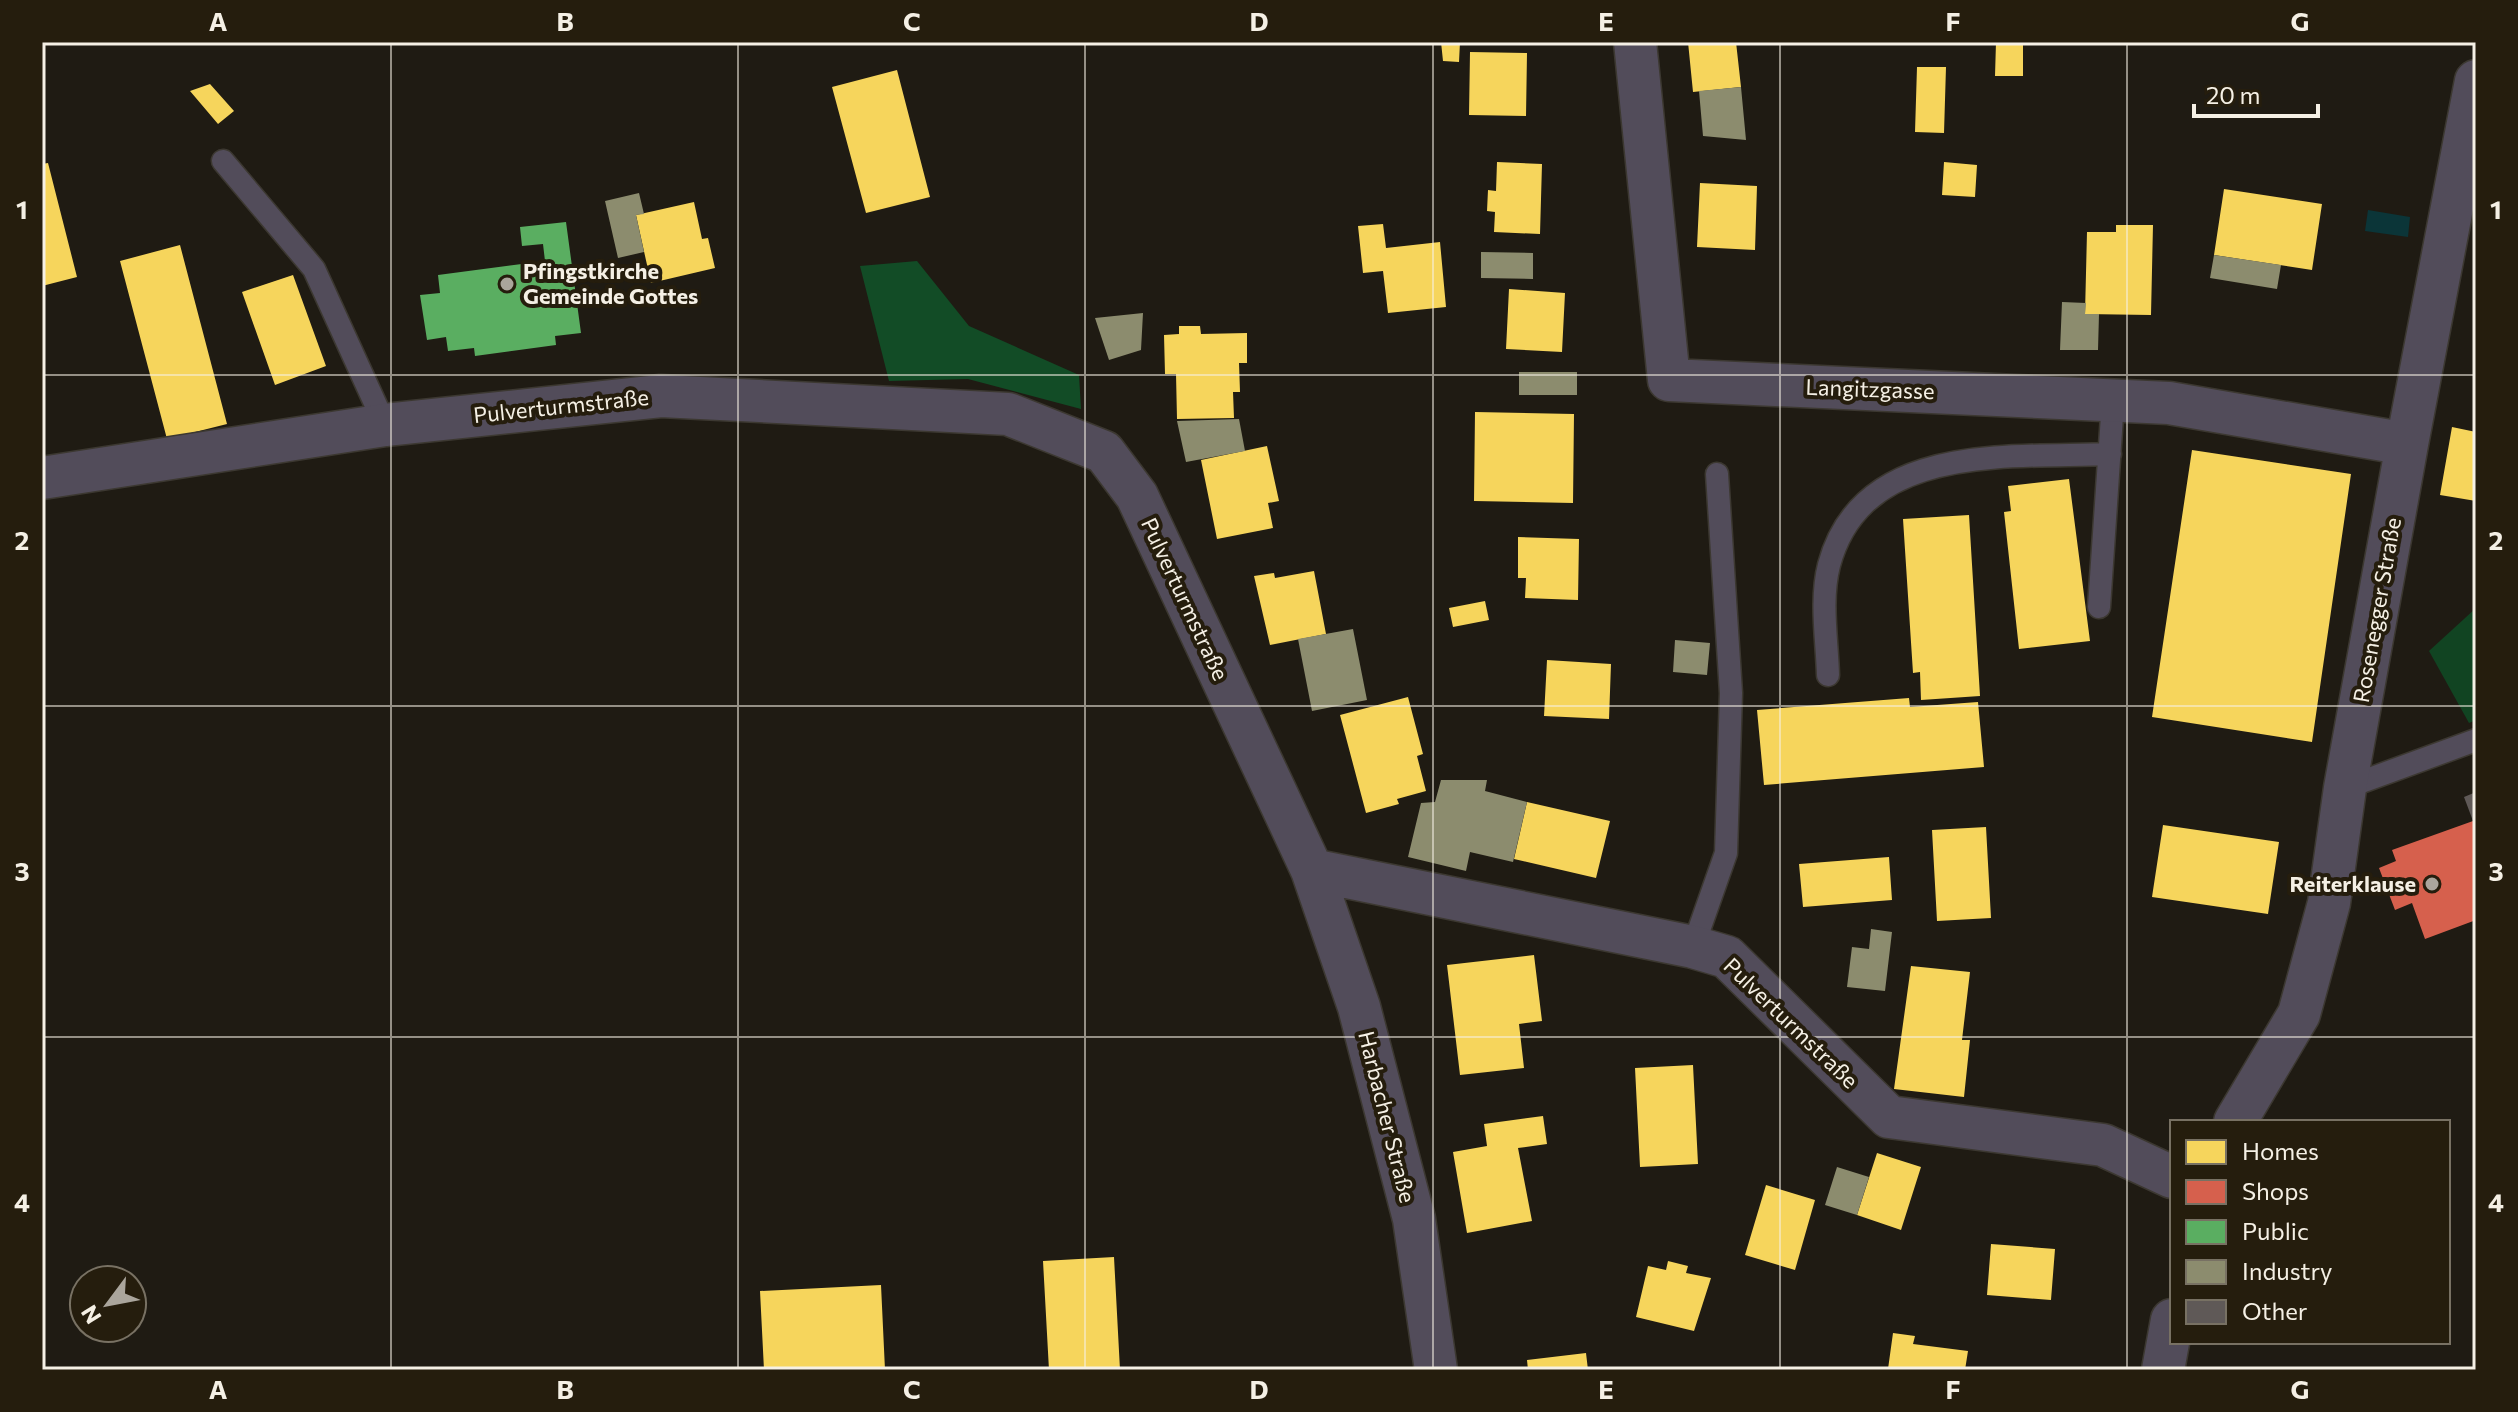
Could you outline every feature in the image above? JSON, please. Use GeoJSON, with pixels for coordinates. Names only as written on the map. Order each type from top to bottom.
{"type":"FeatureCollection","features":[{"type":"Feature","properties":{"kind":"street","name":"Langitzgasse"},"geometry":{"type":"LineString","coordinates":[[1635,42],[1669,380],[2169,403],[2407,444]]}},
{"type":"Feature","properties":{"kind":"street","name":"Rosenegger Straße"},"geometry":{"type":"LineString","coordinates":[[2236,1120],[2299,1014],[2329,903],[2345,788],[2407,444],[2474,99]]}},
{"type":"Feature","properties":{"kind":"street","name":"Pulverturmstraße"},"geometry":{"type":"LineString","coordinates":[[42,478],[385,425],[661,396],[1008,414],[1104,452],[1137,496],[1312,870],[1693,947],[1727,957],[1889,1117],[2103,1145],[2170,1176]]}},
{"type":"Feature","properties":{"kind":"street","name":"Harbacher Straße"},"geometry":{"type":"LineString","coordinates":[[1312,870],[1359,1007],[1414,1219],[1436,1370]]}},
{"type":"Feature","properties":{"kind":"street"},"geometry":{"type":"LineString","coordinates":[[2163,1370],[2170,1331]]}},
{"type":"Feature","properties":{"kind":"lane"},"geometry":{"type":"LineString","coordinates":[[223,161],[314,269],[385,425]]}},
{"type":"Feature","properties":{"kind":"lane"},"geometry":{"type":"LineString","coordinates":[[2099,607],[2113,401]]}},
{"type":"Feature","properties":{"kind":"lane"},"geometry":{"type":"LineString","coordinates":[[1828,675],[1826,599],[1829,567],[1843,525],[1870,495],[1913,471],[1999,458],[2110,454]]}},
{"type":"Feature","properties":{"kind":"lane"},"geometry":{"type":"LineString","coordinates":[[1693,947],[1726,853],[1731,693],[1717,474]]}},
{"type":"Feature","properties":{"kind":"lane"},"geometry":{"type":"LineString","coordinates":[[2345,788],[2476,740]]}},
{"type":"Feature","properties":{"kind":"green space"},"geometry":{"type":"Polygon","coordinates":[[[917,261],[969,326],[1079,375],[1081,409],[968,379],[889,381],[860,266],[917,261]]]}},
{"type":"Feature","properties":{"kind":"green space"},"geometry":{"type":"Polygon","coordinates":[[[2476,608],[2476,720],[2469,723],[2429,651],[2476,608]]]}},
{"type":"Feature","properties":{"kind":"water"},"geometry":{"type":"Polygon","coordinates":[[[2368,210],[2410,217],[2408,237],[2365,231],[2368,210]]]}},
{"type":"Feature","properties":{"kind":"building: Homes"},"geometry":{"type":"Polygon","coordinates":[[[1441,42],[1460,42],[1459,62],[1443,61],[1441,42]]]}},
{"type":"Feature","properties":{"kind":"building: Homes"},"geometry":{"type":"Polygon","coordinates":[[[1688,42],[1736,42],[1741,87],[1693,92],[1688,42]]]}},
{"type":"Feature","properties":{"kind":"building: Homes"},"geometry":{"type":"Polygon","coordinates":[[[1996,42],[2023,42],[2023,76],[1995,76],[1996,42]]]}},
{"type":"Feature","properties":{"kind":"building: Homes"},"geometry":{"type":"Polygon","coordinates":[[[1470,52],[1527,53],[1526,116],[1469,115],[1470,52]]]}},
{"type":"Feature","properties":{"kind":"building: Homes"},"geometry":{"type":"Polygon","coordinates":[[[1917,67],[1946,67],[1944,133],[1915,132],[1917,67]]]}},
{"type":"Feature","properties":{"kind":"building: Homes"},"geometry":{"type":"Polygon","coordinates":[[[897,70],[930,197],[866,213],[832,87],[897,70]]]}},
{"type":"Feature","properties":{"kind":"building: Homes"},"geometry":{"type":"Polygon","coordinates":[[[210,84],[234,111],[218,124],[190,91],[210,84]]]}},
{"type":"Feature","properties":{"kind":"building: Homes"},"geometry":{"type":"Polygon","coordinates":[[[1497,162],[1542,164],[1540,234],[1494,232],[1495,212],[1487,211],[1488,190],[1496,191],[1497,162]]]}},
{"type":"Feature","properties":{"kind":"building: Homes"},"geometry":{"type":"Polygon","coordinates":[[[1944,162],[1977,165],[1975,197],[1942,195],[1944,162]]]}},
{"type":"Feature","properties":{"kind":"building: Homes"},"geometry":{"type":"Polygon","coordinates":[[[48,163],[77,277],[42,286],[42,164],[48,163]]]}},
{"type":"Feature","properties":{"kind":"building: Homes"},"geometry":{"type":"Polygon","coordinates":[[[1700,183],[1757,186],[1755,250],[1697,247],[1700,183]]]}},
{"type":"Feature","properties":{"kind":"building: Homes"},"geometry":{"type":"Polygon","coordinates":[[[2224,189],[2322,204],[2312,270],[2214,255],[2224,189]]]}},
{"type":"Feature","properties":{"kind":"building: Homes"},"geometry":{"type":"Polygon","coordinates":[[[694,202],[702,239],[708,238],[715,268],[651,283],[636,215],[694,202]]]}},
{"type":"Feature","properties":{"kind":"building: Homes"},"geometry":{"type":"Polygon","coordinates":[[[1383,224],[1386,248],[1440,242],[1446,307],[1388,313],[1383,271],[1363,273],[1358,226],[1383,224]]]}},
{"type":"Feature","properties":{"kind":"building: Homes"},"geometry":{"type":"Polygon","coordinates":[[[2116,225],[2153,225],[2151,315],[2085,314],[2087,232],[2116,232],[2116,225]]]}},
{"type":"Feature","properties":{"kind":"building: Homes"},"geometry":{"type":"Polygon","coordinates":[[[180,245],[227,424],[167,439],[120,261],[180,245]]]}},
{"type":"Feature","properties":{"kind":"building: Homes"},"geometry":{"type":"Polygon","coordinates":[[[293,275],[326,366],[275,385],[242,292],[293,275]]]}},
{"type":"Feature","properties":{"kind":"building: Homes"},"geometry":{"type":"Polygon","coordinates":[[[1509,289],[1565,293],[1562,352],[1506,349],[1509,289]]]}},
{"type":"Feature","properties":{"kind":"building: Homes"},"geometry":{"type":"Polygon","coordinates":[[[1179,326],[1200,326],[1201,334],[1247,333],[1247,363],[1239,363],[1240,392],[1233,392],[1234,418],[1177,419],[1176,374],[1165,374],[1164,335],[1179,334],[1179,326]]]}},
{"type":"Feature","properties":{"kind":"building: Homes"},"geometry":{"type":"Polygon","coordinates":[[[1475,412],[1574,414],[1573,503],[1474,501],[1475,412]]]}},
{"type":"Feature","properties":{"kind":"building: Homes"},"geometry":{"type":"Polygon","coordinates":[[[2452,427],[2476,432],[2476,501],[2440,495],[2452,427]]]}},
{"type":"Feature","properties":{"kind":"building: Homes"},"geometry":{"type":"Polygon","coordinates":[[[1267,446],[1279,501],[1268,503],[1273,528],[1217,539],[1201,460],[1267,446]]]}},
{"type":"Feature","properties":{"kind":"building: Homes"},"geometry":{"type":"Polygon","coordinates":[[[2192,450],[2351,474],[2312,742],[2152,717],[2192,450]]]}},
{"type":"Feature","properties":{"kind":"building: Homes"},"geometry":{"type":"Polygon","coordinates":[[[2069,479],[2090,641],[2019,649],[2004,512],[2011,511],[2008,486],[2069,479]]]}},
{"type":"Feature","properties":{"kind":"building: Homes"},"geometry":{"type":"Polygon","coordinates":[[[1969,515],[1980,696],[1921,700],[1920,672],[1913,673],[1903,519],[1969,515]]]}},
{"type":"Feature","properties":{"kind":"building: Homes"},"geometry":{"type":"Polygon","coordinates":[[[1518,537],[1579,539],[1578,600],[1525,598],[1526,578],[1518,578],[1518,537]]]}},
{"type":"Feature","properties":{"kind":"building: Homes"},"geometry":{"type":"Polygon","coordinates":[[[1314,571],[1326,634],[1270,645],[1254,576],[1274,573],[1275,578],[1314,571]]]}},
{"type":"Feature","properties":{"kind":"building: Homes"},"geometry":{"type":"Polygon","coordinates":[[[1485,601],[1489,620],[1453,627],[1449,608],[1485,601]]]}},
{"type":"Feature","properties":{"kind":"building: Homes"},"geometry":{"type":"Polygon","coordinates":[[[1547,660],[1611,664],[1609,719],[1544,716],[1547,660]]]}},
{"type":"Feature","properties":{"kind":"building: Homes"},"geometry":{"type":"Polygon","coordinates":[[[1408,697],[1423,754],[1417,756],[1426,791],[1397,799],[1399,804],[1366,813],[1340,715],[1408,697]]]}},
{"type":"Feature","properties":{"kind":"building: Homes"},"geometry":{"type":"Polygon","coordinates":[[[1909,698],[1910,707],[1978,702],[1984,767],[1764,785],[1757,710],[1909,698]]]}},
{"type":"Feature","properties":{"kind":"building: Homes"},"geometry":{"type":"Polygon","coordinates":[[[1527,802],[1610,821],[1596,878],[1514,859],[1527,802]]]}},
{"type":"Feature","properties":{"kind":"building: Homes"},"geometry":{"type":"Polygon","coordinates":[[[2163,825],[2279,842],[2268,914],[2152,897],[2163,825]]]}},
{"type":"Feature","properties":{"kind":"building: Homes"},"geometry":{"type":"Polygon","coordinates":[[[1986,827],[1991,918],[1937,921],[1932,830],[1986,827]]]}},
{"type":"Feature","properties":{"kind":"building: Homes"},"geometry":{"type":"Polygon","coordinates":[[[1889,857],[1892,900],[1803,907],[1799,864],[1889,857]]]}},
{"type":"Feature","properties":{"kind":"building: Homes"},"geometry":{"type":"Polygon","coordinates":[[[1534,955],[1542,1021],[1519,1024],[1524,1068],[1460,1075],[1447,965],[1534,955]]]}},
{"type":"Feature","properties":{"kind":"building: Homes"},"geometry":{"type":"Polygon","coordinates":[[[1911,966],[1970,972],[1962,1040],[1970,1040],[1964,1097],[1894,1089],[1911,966]]]}},
{"type":"Feature","properties":{"kind":"building: Homes"},"geometry":{"type":"Polygon","coordinates":[[[1693,1065],[1698,1164],[1640,1167],[1635,1068],[1693,1065]]]}},
{"type":"Feature","properties":{"kind":"building: Homes"},"geometry":{"type":"Polygon","coordinates":[[[1543,1116],[1547,1144],[1518,1148],[1532,1221],[1467,1233],[1453,1152],[1487,1146],[1484,1124],[1543,1116]]]}},
{"type":"Feature","properties":{"kind":"building: Homes"},"geometry":{"type":"Polygon","coordinates":[[[1877,1153],[1921,1167],[1901,1230],[1857,1215],[1877,1153]]]}},
{"type":"Feature","properties":{"kind":"building: Homes"},"geometry":{"type":"Polygon","coordinates":[[[1766,1185],[1815,1200],[1795,1270],[1745,1255],[1766,1185]]]}},
{"type":"Feature","properties":{"kind":"building: Homes"},"geometry":{"type":"Polygon","coordinates":[[[1991,1244],[2055,1249],[2051,1300],[1987,1295],[1991,1244]]]}},
{"type":"Feature","properties":{"kind":"building: Homes"},"geometry":{"type":"Polygon","coordinates":[[[1114,1257],[1120,1370],[1049,1370],[1043,1261],[1114,1257]]]}},
{"type":"Feature","properties":{"kind":"building: Homes"},"geometry":{"type":"Polygon","coordinates":[[[1668,1261],[1688,1266],[1686,1273],[1711,1278],[1694,1331],[1636,1317],[1648,1266],[1666,1270],[1668,1261]]]}},
{"type":"Feature","properties":{"kind":"building: Homes"},"geometry":{"type":"Polygon","coordinates":[[[881,1285],[885,1370],[764,1370],[760,1291],[881,1285]]]}},
{"type":"Feature","properties":{"kind":"building: Homes"},"geometry":{"type":"Polygon","coordinates":[[[1893,1333],[1915,1336],[1913,1344],[1968,1351],[1965,1370],[1888,1369],[1893,1333]]]}},
{"type":"Feature","properties":{"kind":"building: Homes"},"geometry":{"type":"Polygon","coordinates":[[[1586,1353],[1588,1370],[1528,1370],[1527,1360],[1586,1353]]]}},
{"type":"Feature","properties":{"kind":"building: Shops"},"geometry":{"type":"Polygon","coordinates":[[[2473,821],[2476,830],[2476,920],[2425,939],[2412,903],[2395,910],[2379,868],[2396,861],[2392,850],[2473,821]]]}},
{"type":"Feature","properties":{"kind":"building: Public","name":"Pfingstkirche Gemeinde Gottes"},"geometry":{"type":"Polygon","coordinates":[[[566,222],[581,333],[555,336],[556,345],[475,356],[474,348],[448,351],[446,337],[427,340],[420,295],[440,293],[438,275],[545,261],[543,244],[522,246],[520,227],[566,222]]]}},
{"type":"Feature","properties":{"kind":"building: Industry"},"geometry":{"type":"Polygon","coordinates":[[[1741,87],[1746,140],[1703,136],[1699,91],[1741,87]]]}},
{"type":"Feature","properties":{"kind":"building: Industry"},"geometry":{"type":"Polygon","coordinates":[[[639,193],[644,214],[636,215],[644,252],[618,258],[605,201],[639,193]]]}},
{"type":"Feature","properties":{"kind":"building: Industry"},"geometry":{"type":"Polygon","coordinates":[[[1481,252],[1533,253],[1533,279],[1481,278],[1481,252]]]}},
{"type":"Feature","properties":{"kind":"building: Industry"},"geometry":{"type":"Polygon","coordinates":[[[2214,255],[2281,265],[2277,289],[2210,278],[2214,255]]]}},
{"type":"Feature","properties":{"kind":"building: Industry"},"geometry":{"type":"Polygon","coordinates":[[[2062,302],[2086,303],[2085,314],[2099,314],[2098,350],[2060,350],[2062,302]]]}},
{"type":"Feature","properties":{"kind":"building: Industry"},"geometry":{"type":"Polygon","coordinates":[[[1143,313],[1141,350],[1109,360],[1095,318],[1143,313]]]}},
{"type":"Feature","properties":{"kind":"building: Industry"},"geometry":{"type":"Polygon","coordinates":[[[1519,372],[1577,372],[1577,395],[1519,395],[1519,372]]]}},
{"type":"Feature","properties":{"kind":"building: Industry"},"geometry":{"type":"Polygon","coordinates":[[[1239,419],[1245,451],[1186,462],[1177,421],[1239,419]]]}},
{"type":"Feature","properties":{"kind":"building: Industry"},"geometry":{"type":"Polygon","coordinates":[[[1353,629],[1367,700],[1312,711],[1298,639],[1353,629]]]}},
{"type":"Feature","properties":{"kind":"building: Industry"},"geometry":{"type":"Polygon","coordinates":[[[1675,640],[1710,643],[1707,675],[1673,672],[1675,640]]]}},
{"type":"Feature","properties":{"kind":"building: Industry"},"geometry":{"type":"Polygon","coordinates":[[[1441,780],[1487,780],[1485,791],[1527,802],[1513,862],[1470,852],[1466,871],[1408,857],[1421,803],[1435,802],[1441,780]]]}},
{"type":"Feature","properties":{"kind":"building: Industry"},"geometry":{"type":"Polygon","coordinates":[[[1871,929],[1892,932],[1885,991],[1847,987],[1852,947],[1869,949],[1871,929]]]}},
{"type":"Feature","properties":{"kind":"building: Industry"},"geometry":{"type":"Polygon","coordinates":[[[1837,1167],[1869,1177],[1857,1215],[1825,1205],[1837,1167]]]}},
{"type":"Feature","properties":{"kind":"building: Other"},"geometry":{"type":"Polygon","coordinates":[[[2476,792],[2476,829],[2464,797],[2476,792]]]}},
{"type":"Feature","properties":{"kind":"place","name":"Pfingstkirche Gemeinde Gottes"},"geometry":{"type":"Point","coordinates":[507,284]}},
{"type":"Feature","properties":{"kind":"place","name":"Reiterklause"},"geometry":{"type":"Point","coordinates":[2432,884]}}]}
